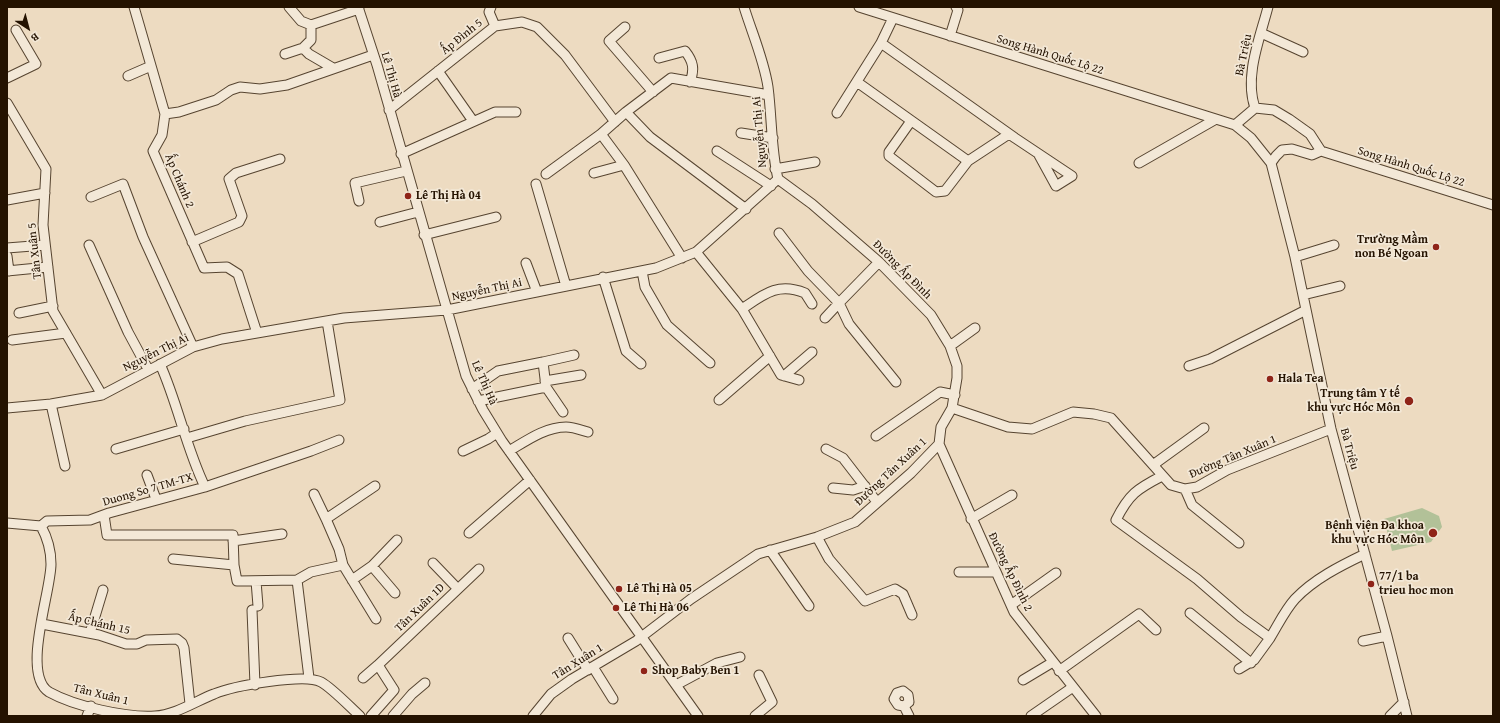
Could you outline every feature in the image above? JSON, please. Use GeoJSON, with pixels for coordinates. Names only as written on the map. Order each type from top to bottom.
{"type":"FeatureCollection","features":[{"type":"Feature","properties":{"kind":"street","name":"Ấp Chánh 2"},"geometry":{"type":"LineString","coordinates":[[134,7],[165,114],[162,135],[153,151],[204,268],[227,267],[238,274],[257,333]]}},
{"type":"Feature","properties":{"kind":"street"},"geometry":{"type":"LineString","coordinates":[[289,7],[302,21],[311,25],[358,8]]}},
{"type":"Feature","properties":{"kind":"street"},"geometry":{"type":"LineString","coordinates":[[491,7],[489,12],[495,26]]}},
{"type":"Feature","properties":{"kind":"street","name":"Nguyễn Thị Ai"},"geometry":{"type":"LineString","coordinates":[[7,408],[51,404],[102,395],[148,369],[193,347],[222,339],[327,321],[448,310],[603,277],[642,271],[696,252],[746,209],[774,182],[775,170],[769,95],[744,7]]}},
{"type":"Feature","properties":{"kind":"street","name":"Song Hành Quốc Lộ 22"},"geometry":{"type":"LineString","coordinates":[[859,7],[1235,124]]}},
{"type":"Feature","properties":{"kind":"street"},"geometry":{"type":"LineString","coordinates":[[950,36],[958,10],[956,7]]}},
{"type":"Feature","properties":{"kind":"street","name":"Bà Triệu"},"geometry":{"type":"LineString","coordinates":[[1255,108],[1250,87],[1255,56],[1268,7]]}},
{"type":"Feature","properties":{"kind":"street","name":"Lê Thị Hà"},"geometry":{"type":"LineString","coordinates":[[358,8],[374,55],[424,235],[448,310],[466,376],[472,389],[509,451],[643,636],[698,716]]}},
{"type":"Feature","properties":{"kind":"street"},"geometry":{"type":"LineString","coordinates":[[837,113],[881,43],[893,18]]}},
{"type":"Feature","properties":{"kind":"street","name":"Ấp Đình 5"},"geometry":{"type":"LineString","coordinates":[[389,110],[495,26],[522,22],[537,27],[565,55],[615,122]]}},
{"type":"Feature","properties":{"kind":"street"},"geometry":{"type":"LineString","coordinates":[[285,54],[303,48],[311,40],[311,25]]}},
{"type":"Feature","properties":{"kind":"street"},"geometry":{"type":"LineString","coordinates":[[625,27],[609,41],[653,92]]}},
{"type":"Feature","properties":{"kind":"street"},"geometry":{"type":"LineString","coordinates":[[7,78],[36,64],[16,30]]}},
{"type":"Feature","properties":{"kind":"street"},"geometry":{"type":"LineString","coordinates":[[1261,33],[1303,52]]}},
{"type":"Feature","properties":{"kind":"street"},"geometry":{"type":"LineString","coordinates":[[881,43],[1039,155]]}},
{"type":"Feature","properties":{"kind":"street"},"geometry":{"type":"LineString","coordinates":[[303,48],[309,54],[333,68]]}},
{"type":"Feature","properties":{"kind":"street"},"geometry":{"type":"LineString","coordinates":[[659,58],[685,51],[691,59],[694,72],[690,82]]}},
{"type":"Feature","properties":{"kind":"street"},"geometry":{"type":"LineString","coordinates":[[165,114],[179,112],[216,100],[231,90],[240,87],[260,89],[287,85],[374,55]]}},
{"type":"Feature","properties":{"kind":"street"},"geometry":{"type":"LineString","coordinates":[[128,76],[151,66]]}},
{"type":"Feature","properties":{"kind":"street"},"geometry":{"type":"LineString","coordinates":[[438,72],[473,121]]}},
{"type":"Feature","properties":{"kind":"street"},"geometry":{"type":"LineString","coordinates":[[546,174],[601,134],[626,112],[671,78],[769,95]]}},
{"type":"Feature","properties":{"kind":"street"},"geometry":{"type":"LineString","coordinates":[[857,82],[968,161]]}},
{"type":"Feature","properties":{"kind":"street","name":"Tân Xuân 5"},"geometry":{"type":"LineString","coordinates":[[7,103],[46,169],[43,225],[53,310],[102,395]]}},
{"type":"Feature","properties":{"kind":"street"},"geometry":{"type":"LineString","coordinates":[[1255,108],[1274,110],[1289,118],[1310,134],[1321,151],[1312,155],[1292,149],[1282,150],[1272,163],[1251,138],[1235,124],[1255,108]]}},
{"type":"Feature","properties":{"kind":"street"},"geometry":{"type":"LineString","coordinates":[[401,154],[495,112],[516,112]]}},
{"type":"Feature","properties":{"kind":"street"},"geometry":{"type":"LineString","coordinates":[[626,112],[638,127],[650,137],[746,209]]}},
{"type":"Feature","properties":{"kind":"street"},"geometry":{"type":"LineString","coordinates":[[1139,164],[1216,119]]}},
{"type":"Feature","properties":{"kind":"street"},"geometry":{"type":"LineString","coordinates":[[911,121],[889,152],[889,156],[936,192],[944,191],[968,161],[1009,134]]}},
{"type":"Feature","properties":{"kind":"street"},"geometry":{"type":"LineString","coordinates":[[741,133],[773,138]]}},
{"type":"Feature","properties":{"kind":"street"},"geometry":{"type":"LineString","coordinates":[[601,134],[624,165],[682,258]]}},
{"type":"Feature","properties":{"kind":"street","name":"Đường Ấp Đình"},"geometry":{"type":"LineString","coordinates":[[717,151],[812,204],[878,262],[931,315],[950,346],[957,366],[958,378],[952,408]]}},
{"type":"Feature","properties":{"kind":"street","name":"Song Hành Quốc Lộ 22"},"geometry":{"type":"LineString","coordinates":[[1321,151],[1493,205]]}},
{"type":"Feature","properties":{"kind":"street"},"geometry":{"type":"LineString","coordinates":[[192,242],[238,222],[242,216],[229,179],[236,173],[280,159]]}},
{"type":"Feature","properties":{"kind":"street"},"geometry":{"type":"LineString","coordinates":[[775,170],[814,162]]}},
{"type":"Feature","properties":{"kind":"street","name":"Bà Triệu"},"geometry":{"type":"LineString","coordinates":[[1272,163],[1295,257],[1331,429],[1407,716]]}},
{"type":"Feature","properties":{"kind":"street"},"geometry":{"type":"LineString","coordinates":[[594,174],[624,165]]}},
{"type":"Feature","properties":{"kind":"street"},"geometry":{"type":"LineString","coordinates":[[359,201],[355,183],[406,172]]}},
{"type":"Feature","properties":{"kind":"street"},"geometry":{"type":"LineString","coordinates":[[91,197],[123,184],[143,238],[193,347]]}},
{"type":"Feature","properties":{"kind":"street"},"geometry":{"type":"LineString","coordinates":[[536,184],[566,286]]}},
{"type":"Feature","properties":{"kind":"street"},"geometry":{"type":"LineString","coordinates":[[7,200],[45,193]]}},
{"type":"Feature","properties":{"kind":"street"},"geometry":{"type":"LineString","coordinates":[[380,222],[418,212]]}},
{"type":"Feature","properties":{"kind":"street"},"geometry":{"type":"LineString","coordinates":[[424,235],[496,217]]}},
{"type":"Feature","properties":{"kind":"street"},"geometry":{"type":"LineString","coordinates":[[779,233],[808,271],[838,303],[849,324],[896,382]]}},
{"type":"Feature","properties":{"kind":"street"},"geometry":{"type":"LineString","coordinates":[[7,248],[45,245]]}},
{"type":"Feature","properties":{"kind":"street"},"geometry":{"type":"LineString","coordinates":[[89,245],[119,314],[148,369]]}},
{"type":"Feature","properties":{"kind":"street"},"geometry":{"type":"LineString","coordinates":[[1295,257],[1334,245]]}},
{"type":"Feature","properties":{"kind":"street"},"geometry":{"type":"LineString","coordinates":[[696,252],[742,309],[781,375],[799,380]]}},
{"type":"Feature","properties":{"kind":"street"},"geometry":{"type":"LineString","coordinates":[[7,256],[8,271],[48,267]]}},
{"type":"Feature","properties":{"kind":"street"},"geometry":{"type":"LineString","coordinates":[[825,318],[878,262]]}},
{"type":"Feature","properties":{"kind":"street"},"geometry":{"type":"LineString","coordinates":[[526,263],[537,292]]}},
{"type":"Feature","properties":{"kind":"street"},"geometry":{"type":"LineString","coordinates":[[642,271],[645,287],[667,325],[710,362]]}},
{"type":"Feature","properties":{"kind":"street"},"geometry":{"type":"LineString","coordinates":[[603,277],[626,351],[641,364]]}},
{"type":"Feature","properties":{"kind":"street"},"geometry":{"type":"LineString","coordinates":[[1303,295],[1340,286]]}},
{"type":"Feature","properties":{"kind":"street"},"geometry":{"type":"LineString","coordinates":[[742,309],[764,294],[776,289],[788,287],[805,293],[812,304]]}},
{"type":"Feature","properties":{"kind":"street"},"geometry":{"type":"LineString","coordinates":[[19,313],[52,306]]}},
{"type":"Feature","properties":{"kind":"street"},"geometry":{"type":"LineString","coordinates":[[1189,366],[1210,359],[1306,310]]}},
{"type":"Feature","properties":{"kind":"street"},"geometry":{"type":"LineString","coordinates":[[187,438],[245,421],[340,400],[327,321]]}},
{"type":"Feature","properties":{"kind":"street"},"geometry":{"type":"LineString","coordinates":[[950,346],[975,328]]}},
{"type":"Feature","properties":{"kind":"street"},"geometry":{"type":"LineString","coordinates":[[12,340],[66,333]]}},
{"type":"Feature","properties":{"kind":"street"},"geometry":{"type":"LineString","coordinates":[[784,376],[812,352]]}},
{"type":"Feature","properties":{"kind":"street"},"geometry":{"type":"LineString","coordinates":[[472,389],[498,371],[574,355]]}},
{"type":"Feature","properties":{"kind":"street"},"geometry":{"type":"LineString","coordinates":[[720,400],[770,356]]}},
{"type":"Feature","properties":{"kind":"street"},"geometry":{"type":"LineString","coordinates":[[543,362],[546,384],[563,412]]}},
{"type":"Feature","properties":{"kind":"street","name":"Duong So 7 TM-TX"},"geometry":{"type":"LineString","coordinates":[[41,526],[48,521],[90,520],[156,499],[205,487],[187,438],[172,389],[160,364]]}},
{"type":"Feature","properties":{"kind":"street"},"geometry":{"type":"LineString","coordinates":[[478,401],[581,375]]}},
{"type":"Feature","properties":{"kind":"street"},"geometry":{"type":"LineString","coordinates":[[876,436],[940,392],[955,396]]}},
{"type":"Feature","properties":{"kind":"street"},"geometry":{"type":"LineString","coordinates":[[51,404],[65,466]]}},
{"type":"Feature","properties":{"kind":"street","name":"Đường Tân Xuân 1"},"geometry":{"type":"LineString","coordinates":[[643,636],[728,573],[758,554],[817,537],[855,522],[911,473],[939,444],[941,427],[952,408],[1008,427],[1032,429],[1073,412],[1094,414],[1111,418],[1171,485],[1185,489],[1197,487],[1226,470],[1331,429]]}},
{"type":"Feature","properties":{"kind":"street"},"geometry":{"type":"LineString","coordinates":[[509,451],[549,430],[566,427],[588,432]]}},
{"type":"Feature","properties":{"kind":"street"},"geometry":{"type":"LineString","coordinates":[[1153,465],[1204,428]]}},
{"type":"Feature","properties":{"kind":"street"},"geometry":{"type":"LineString","coordinates":[[116,449],[184,429]]}},
{"type":"Feature","properties":{"kind":"street"},"geometry":{"type":"LineString","coordinates":[[463,451],[497,433]]}},
{"type":"Feature","properties":{"kind":"street"},"geometry":{"type":"LineString","coordinates":[[205,487],[339,440]]}},
{"type":"Feature","properties":{"kind":"street","name":"Đường Ấp Đình 2"},"geometry":{"type":"LineString","coordinates":[[939,444],[971,519],[1014,612],[1096,716]]}},
{"type":"Feature","properties":{"kind":"street"},"geometry":{"type":"LineString","coordinates":[[826,449],[843,458],[877,502]]}},
{"type":"Feature","properties":{"kind":"street"},"geometry":{"type":"LineString","coordinates":[[147,475],[156,499]]}},
{"type":"Feature","properties":{"kind":"street"},"geometry":{"type":"LineString","coordinates":[[1162,476],[1138,489],[1123,506],[1116,520],[1197,579],[1241,617],[1270,638]]}},
{"type":"Feature","properties":{"kind":"street"},"geometry":{"type":"LineString","coordinates":[[470,533],[530,480]]}},
{"type":"Feature","properties":{"kind":"street"},"geometry":{"type":"LineString","coordinates":[[326,519],[375,486]]}},
{"type":"Feature","properties":{"kind":"street"},"geometry":{"type":"LineString","coordinates":[[833,488],[853,490],[865,486]]}},
{"type":"Feature","properties":{"kind":"street"},"geometry":{"type":"LineString","coordinates":[[1185,489],[1192,505],[1239,544]]}},
{"type":"Feature","properties":{"kind":"street"},"geometry":{"type":"LineString","coordinates":[[314,494],[339,549],[343,565],[376,618]]}},
{"type":"Feature","properties":{"kind":"street"},"geometry":{"type":"LineString","coordinates":[[971,519],[1012,495]]}},
{"type":"Feature","properties":{"kind":"street"},"geometry":{"type":"LineString","coordinates":[[104,515],[107,535],[233,535],[234,565],[237,581],[297,580],[311,572],[343,565]]}},
{"type":"Feature","properties":{"kind":"street"},"geometry":{"type":"LineString","coordinates":[[7,523],[41,526]]}},
{"type":"Feature","properties":{"kind":"street","name":"Tân Xuân 1"},"geometry":{"type":"LineString","coordinates":[[41,526],[47,538],[51,563],[36,663],[40,683],[48,691],[62,698],[124,715],[156,716],[167,714],[216,693],[255,685],[309,678]]}},
{"type":"Feature","properties":{"kind":"street"},"geometry":{"type":"LineString","coordinates":[[233,541],[282,534]]}},
{"type":"Feature","properties":{"kind":"street"},"geometry":{"type":"LineString","coordinates":[[817,537],[829,559],[865,601],[895,589],[903,594],[912,615]]}},
{"type":"Feature","properties":{"kind":"street"},"geometry":{"type":"LineString","coordinates":[[352,580],[372,566],[397,540]]}},
{"type":"Feature","properties":{"kind":"street"},"geometry":{"type":"LineString","coordinates":[[770,550],[809,606]]}},
{"type":"Feature","properties":{"kind":"street"},"geometry":{"type":"LineString","coordinates":[[1239,669],[1251,663],[1270,638],[1295,600],[1313,584],[1339,567],[1365,554]]}},
{"type":"Feature","properties":{"kind":"street"},"geometry":{"type":"LineString","coordinates":[[173,558],[234,565]]}},
{"type":"Feature","properties":{"kind":"street"},"geometry":{"type":"LineString","coordinates":[[434,564],[458,589]]}},
{"type":"Feature","properties":{"kind":"street"},"geometry":{"type":"LineString","coordinates":[[372,566],[395,593]]}},
{"type":"Feature","properties":{"kind":"street","name":"Tân Xuân 1D"},"geometry":{"type":"LineString","coordinates":[[363,678],[479,569]]}},
{"type":"Feature","properties":{"kind":"street"},"geometry":{"type":"LineString","coordinates":[[959,572],[995,572]]}},
{"type":"Feature","properties":{"kind":"street"},"geometry":{"type":"LineString","coordinates":[[1011,605],[1056,573]]}},
{"type":"Feature","properties":{"kind":"street"},"geometry":{"type":"LineString","coordinates":[[255,685],[256,580]]}},
{"type":"Feature","properties":{"kind":"street"},"geometry":{"type":"LineString","coordinates":[[297,580],[309,678],[322,682],[360,716]]}},
{"type":"Feature","properties":{"kind":"street"},"geometry":{"type":"LineString","coordinates":[[90,633],[103,590]]}},
{"type":"Feature","properties":{"kind":"street"},"geometry":{"type":"LineString","coordinates":[[1190,613],[1251,663]]}},
{"type":"Feature","properties":{"kind":"street"},"geometry":{"type":"LineString","coordinates":[[1060,671],[1139,614],[1156,630]]}},
{"type":"Feature","properties":{"kind":"street","name":"Ấp Chánh 15"},"geometry":{"type":"LineString","coordinates":[[42,624],[90,633],[126,644],[137,644],[146,640],[177,639],[182,643],[184,648],[190,704]]}},
{"type":"Feature","properties":{"kind":"street","name":"Tân Xuân 1"},"geometry":{"type":"LineString","coordinates":[[533,716],[541,712],[551,694],[643,636]]}},
{"type":"Feature","properties":{"kind":"street"},"geometry":{"type":"LineString","coordinates":[[1363,641],[1387,636]]}},
{"type":"Feature","properties":{"kind":"street"},"geometry":{"type":"LineString","coordinates":[[568,638],[614,699]]}},
{"type":"Feature","properties":{"kind":"street"},"geometry":{"type":"LineString","coordinates":[[676,685],[717,663],[740,657]]}},
{"type":"Feature","properties":{"kind":"street"},"geometry":{"type":"LineString","coordinates":[[1023,680],[1053,662]]}},
{"type":"Feature","properties":{"kind":"street"},"geometry":{"type":"LineString","coordinates":[[371,716],[394,690],[393,685],[378,665]]}},
{"type":"Feature","properties":{"kind":"street"},"geometry":{"type":"LineString","coordinates":[[755,716],[772,702],[759,675]]}},
{"type":"Feature","properties":{"kind":"street"},"geometry":{"type":"LineString","coordinates":[[393,716],[412,694],[425,684]]}},
{"type":"Feature","properties":{"kind":"street"},"geometry":{"type":"LineString","coordinates":[[1031,716],[1073,687]]}},
{"type":"Feature","properties":{"kind":"street"},"geometry":{"type":"LineString","coordinates":[[1390,716],[1404,702]]}},
{"type":"Feature","properties":{"kind":"street"},"geometry":{"type":"LineString","coordinates":[[87,716],[91,706]]}},
{"type":"Feature","properties":{"kind":"street"},"geometry":{"type":"LineString","coordinates":[[904,706],[909,716]]}},
{"type":"Feature","properties":{"kind":"green space"},"geometry":{"type":"Polygon","coordinates":[[[1422,508],[1439,516],[1442,527],[1431,542],[1392,551],[1384,519],[1422,508]]]}},
{"type":"Feature","properties":{"kind":"place","name":"Lê Thị Hà 04"},"geometry":{"type":"Point","coordinates":[408,196]}},
{"type":"Feature","properties":{"kind":"place","name":"Trường Mầm non Bé Ngoan"},"geometry":{"type":"Point","coordinates":[1436,247]}},
{"type":"Feature","properties":{"kind":"place","name":"Hala Tea"},"geometry":{"type":"Point","coordinates":[1270,379]}},
{"type":"Feature","properties":{"kind":"place","name":"Trung tâm Y tế khu vực Hóc Môn"},"geometry":{"type":"Point","coordinates":[1409,401]}},
{"type":"Feature","properties":{"kind":"place","name":"Bệnh viện Đa khoa khu vực Hóc Môn"},"geometry":{"type":"Point","coordinates":[1433,533]}},
{"type":"Feature","properties":{"kind":"place","name":"77/1 ba trieu hoc mon"},"geometry":{"type":"Point","coordinates":[1371,584]}},
{"type":"Feature","properties":{"kind":"place","name":"Lê Thị Hà 05"},"geometry":{"type":"Point","coordinates":[619,589]}},
{"type":"Feature","properties":{"kind":"place","name":"Lê Thị Hà 06"},"geometry":{"type":"Point","coordinates":[616,608]}},
{"type":"Feature","properties":{"kind":"place","name":"Shop Baby Ben 1"},"geometry":{"type":"Point","coordinates":[644,671]}}]}
